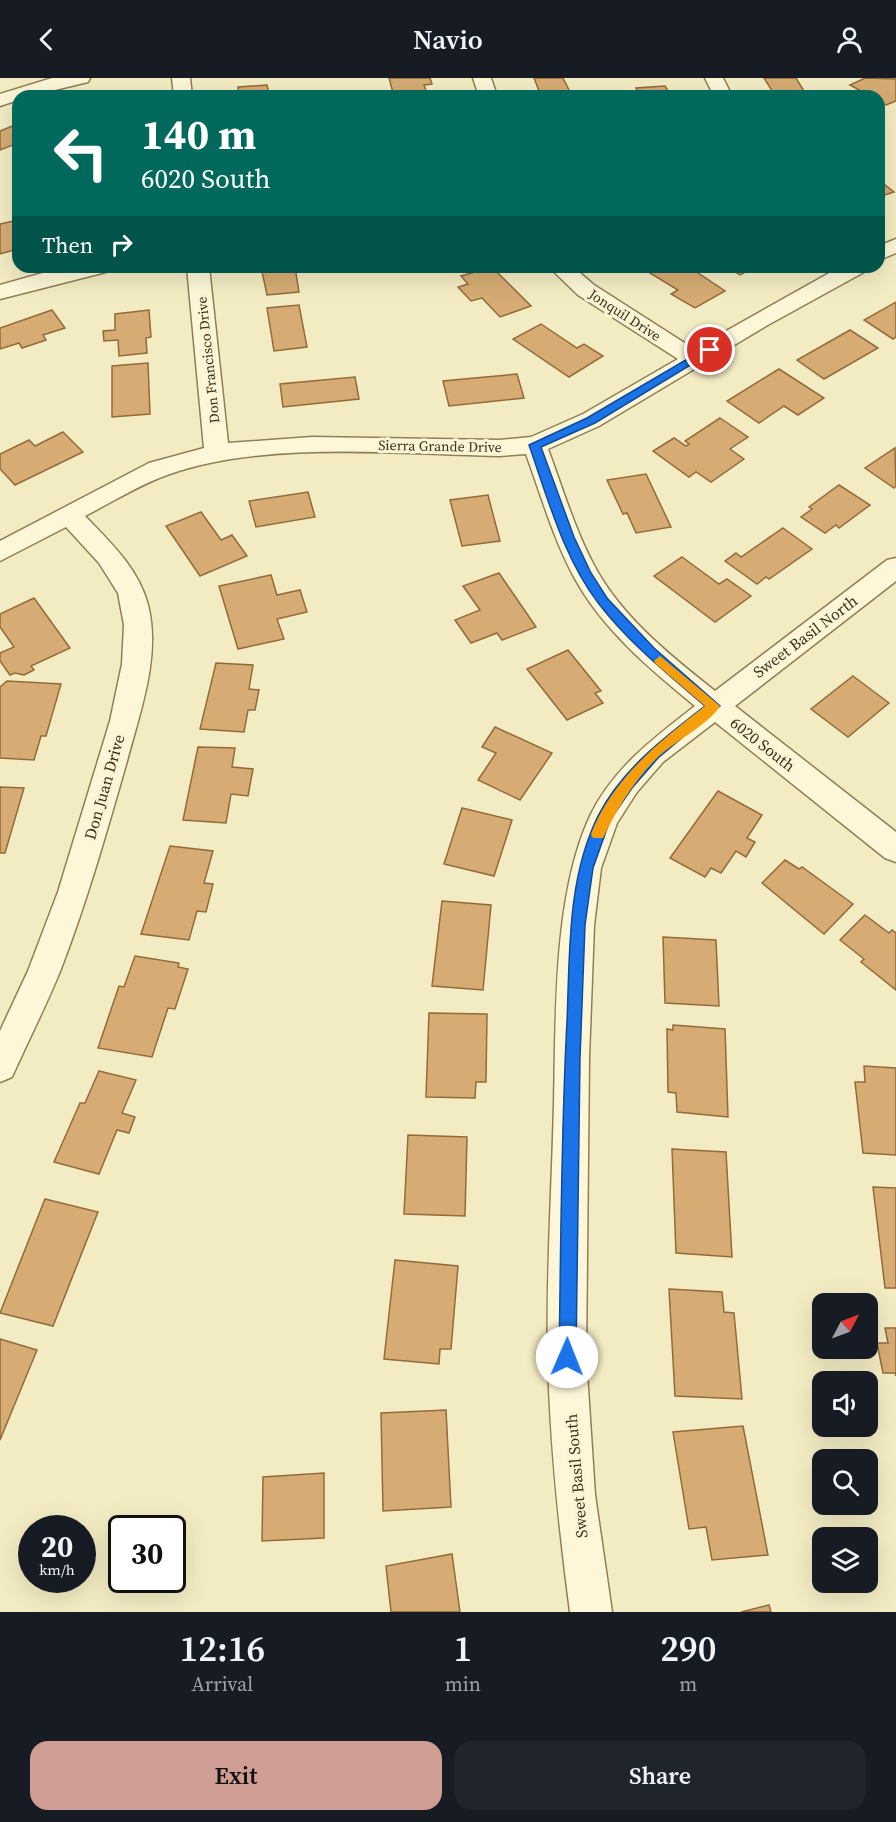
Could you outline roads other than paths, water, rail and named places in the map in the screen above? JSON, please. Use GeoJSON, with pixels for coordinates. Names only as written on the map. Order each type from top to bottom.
{"type":"FeatureCollection","features":[{"type":"Feature","properties":{"kind":"street"},"geometry":{"type":"LineString","coordinates":[[30,90],[81,78]]}},
{"type":"Feature","properties":{"kind":"street"},"geometry":{"type":"LineString","coordinates":[[0,292],[74,273]]}},
{"type":"Feature","properties":{"kind":"street","name":"Don Francisco Drive"},"geometry":{"type":"LineString","coordinates":[[199,273],[217,453]]}},
{"type":"Feature","properties":{"kind":"street","name":"Jonquil Drive"},"geometry":{"type":"LineString","coordinates":[[567,273],[586,290],[694,359]]}},
{"type":"Feature","properties":{"kind":"street","name":"Sierra Grande Drive"},"geometry":{"type":"LineString","coordinates":[[0,552],[112,490],[158,469],[217,453],[263,447],[312,445],[499,448],[535,445],[591,420],[845,273]]}},
{"type":"Feature","properties":{"kind":"street","name":"6020 South"},"geometry":{"type":"LineString","coordinates":[[535,445],[568,537],[586,575],[603,601],[650,652],[713,706],[896,849]]}},
{"type":"Feature","properties":{"kind":"street","name":"Don Juan Drive"},"geometry":{"type":"LineString","coordinates":[[0,1066],[44,971],[70,901],[110,771],[135,672],[139,640],[134,605],[130,595],[121,574],[69,515]]}},
{"type":"Feature","properties":{"kind":"street","name":"Sweet Basil North"},"geometry":{"type":"LineString","coordinates":[[713,706],[896,567]]}},
{"type":"Feature","properties":{"kind":"street","name":"Sweet Basil South"},"geometry":{"type":"LineString","coordinates":[[591,1612],[575,1495],[567,1357],[578,925],[586,868],[604,818],[627,784],[653,754],[713,706]]}}]}
